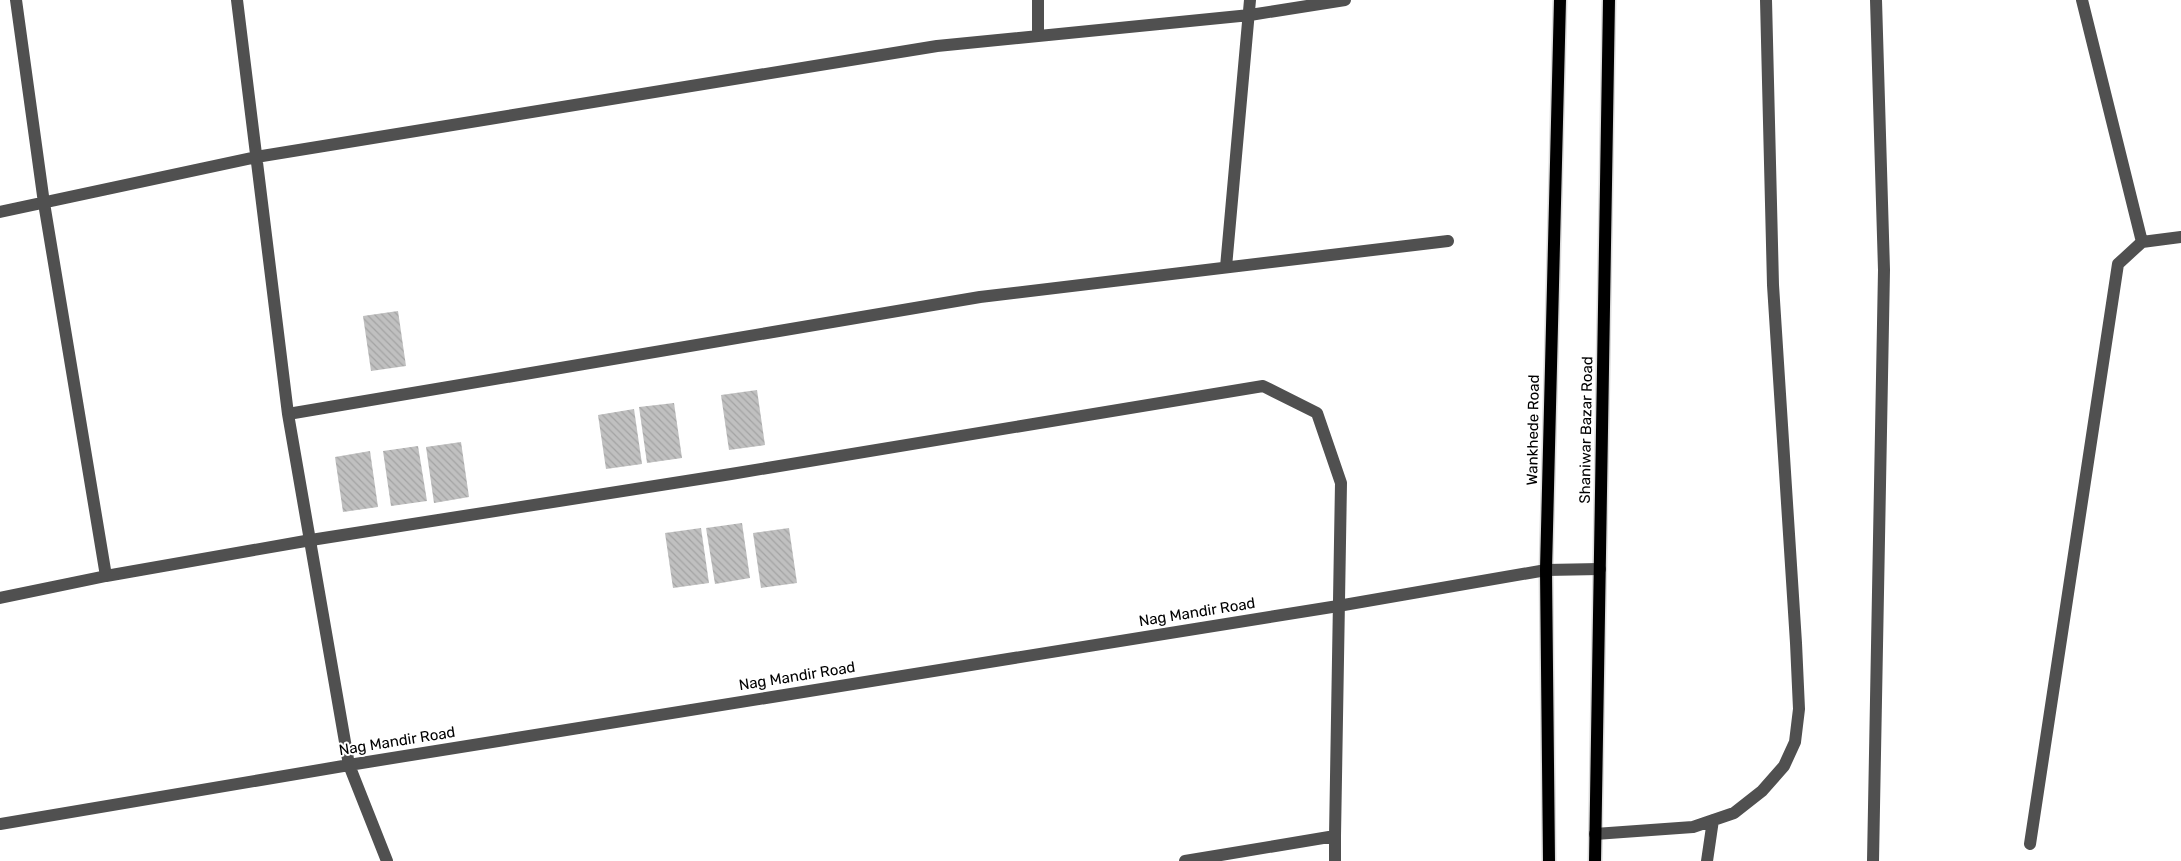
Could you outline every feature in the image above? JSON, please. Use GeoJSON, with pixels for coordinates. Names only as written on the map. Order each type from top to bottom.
{"type":"FeatureCollection","features":[{"type":"Feature","properties":{"kind":"main road","name":"Wankhede Road"},"geometry":{"type":"LineString","coordinates":[[1549,861],[1546,570],[1560,0]]}},
{"type":"Feature","properties":{"kind":"main road","name":"Shaniwar Bazar Road"},"geometry":{"type":"LineString","coordinates":[[1595,861],[1609,0]]}},
{"type":"Feature","properties":{"kind":"street"},"geometry":{"type":"LineString","coordinates":[[16,0],[44,203],[106,576]]}},
{"type":"Feature","properties":{"kind":"street"},"geometry":{"type":"LineString","coordinates":[[237,0],[288,414],[349,765],[387,861]]}},
{"type":"Feature","properties":{"kind":"street"},"geometry":{"type":"LineString","coordinates":[[1038,0],[1038,36]]}},
{"type":"Feature","properties":{"kind":"street"},"geometry":{"type":"LineString","coordinates":[[1226,267],[1250,0]]}},
{"type":"Feature","properties":{"kind":"street"},"geometry":{"type":"LineString","coordinates":[[0,212],[256,157],[937,46],[1250,15],[1345,0]]}},
{"type":"Feature","properties":{"kind":"street"},"geometry":{"type":"LineString","coordinates":[[1595,834],[1693,827],[1734,813],[1762,791],[1784,766],[1795,742],[1799,709],[1773,285],[1766,0]]}},
{"type":"Feature","properties":{"kind":"street"},"geometry":{"type":"LineString","coordinates":[[1873,861],[1884,270],[1876,0]]}},
{"type":"Feature","properties":{"kind":"street"},"geometry":{"type":"LineString","coordinates":[[2082,0],[2142,242]]}},
{"type":"Feature","properties":{"kind":"street"},"geometry":{"type":"LineString","coordinates":[[2030,844],[2118,264],[2142,242],[2181,237]]}},
{"type":"Feature","properties":{"kind":"street"},"geometry":{"type":"LineString","coordinates":[[288,414],[980,297],[1448,241]]}},
{"type":"Feature","properties":{"kind":"street"},"geometry":{"type":"LineString","coordinates":[[0,598],[106,576],[311,540],[1263,386],[1317,413],[1341,482],[1335,861]]}},
{"type":"Feature","properties":{"kind":"street","name":"Nag Mandir Road"},"geometry":{"type":"LineString","coordinates":[[0,824],[349,765],[1338,606],[1546,570],[1600,569]]}},
{"type":"Feature","properties":{"kind":"street"},"geometry":{"type":"LineString","coordinates":[[1707,861],[1713,820]]}},
{"type":"Feature","properties":{"kind":"street"},"geometry":{"type":"LineString","coordinates":[[1185,861],[1335,836]]}},
{"type":"Feature","properties":{"kind":"building"},"geometry":{"type":"Polygon","coordinates":[[[398,311],[406,366],[371,371],[363,316],[398,311]]]}},
{"type":"Feature","properties":{"kind":"building"},"geometry":{"type":"Polygon","coordinates":[[[757,390],[765,445],[729,450],[721,395],[757,390]]]}},
{"type":"Feature","properties":{"kind":"building"},"geometry":{"type":"Polygon","coordinates":[[[674,403],[682,458],[647,463],[639,407],[674,403]]]}},
{"type":"Feature","properties":{"kind":"building"},"geometry":{"type":"Polygon","coordinates":[[[634,409],[642,464],[606,469],[598,415],[634,409]]]}},
{"type":"Feature","properties":{"kind":"building"},"geometry":{"type":"Polygon","coordinates":[[[461,442],[469,497],[434,503],[426,447],[461,442]]]}},
{"type":"Feature","properties":{"kind":"building"},"geometry":{"type":"Polygon","coordinates":[[[418,446],[427,501],[391,506],[383,451],[418,446]]]}},
{"type":"Feature","properties":{"kind":"building"},"geometry":{"type":"Polygon","coordinates":[[[370,451],[378,507],[343,512],[335,457],[370,451]]]}},
{"type":"Feature","properties":{"kind":"building"},"geometry":{"type":"Polygon","coordinates":[[[742,523],[750,578],[715,584],[706,528],[742,523]]]}},
{"type":"Feature","properties":{"kind":"building"},"geometry":{"type":"Polygon","coordinates":[[[701,528],[709,583],[673,588],[665,533],[701,528]]]}},
{"type":"Feature","properties":{"kind":"building"},"geometry":{"type":"Polygon","coordinates":[[[789,528],[797,583],[761,588],[753,533],[789,528]]]}}]}
